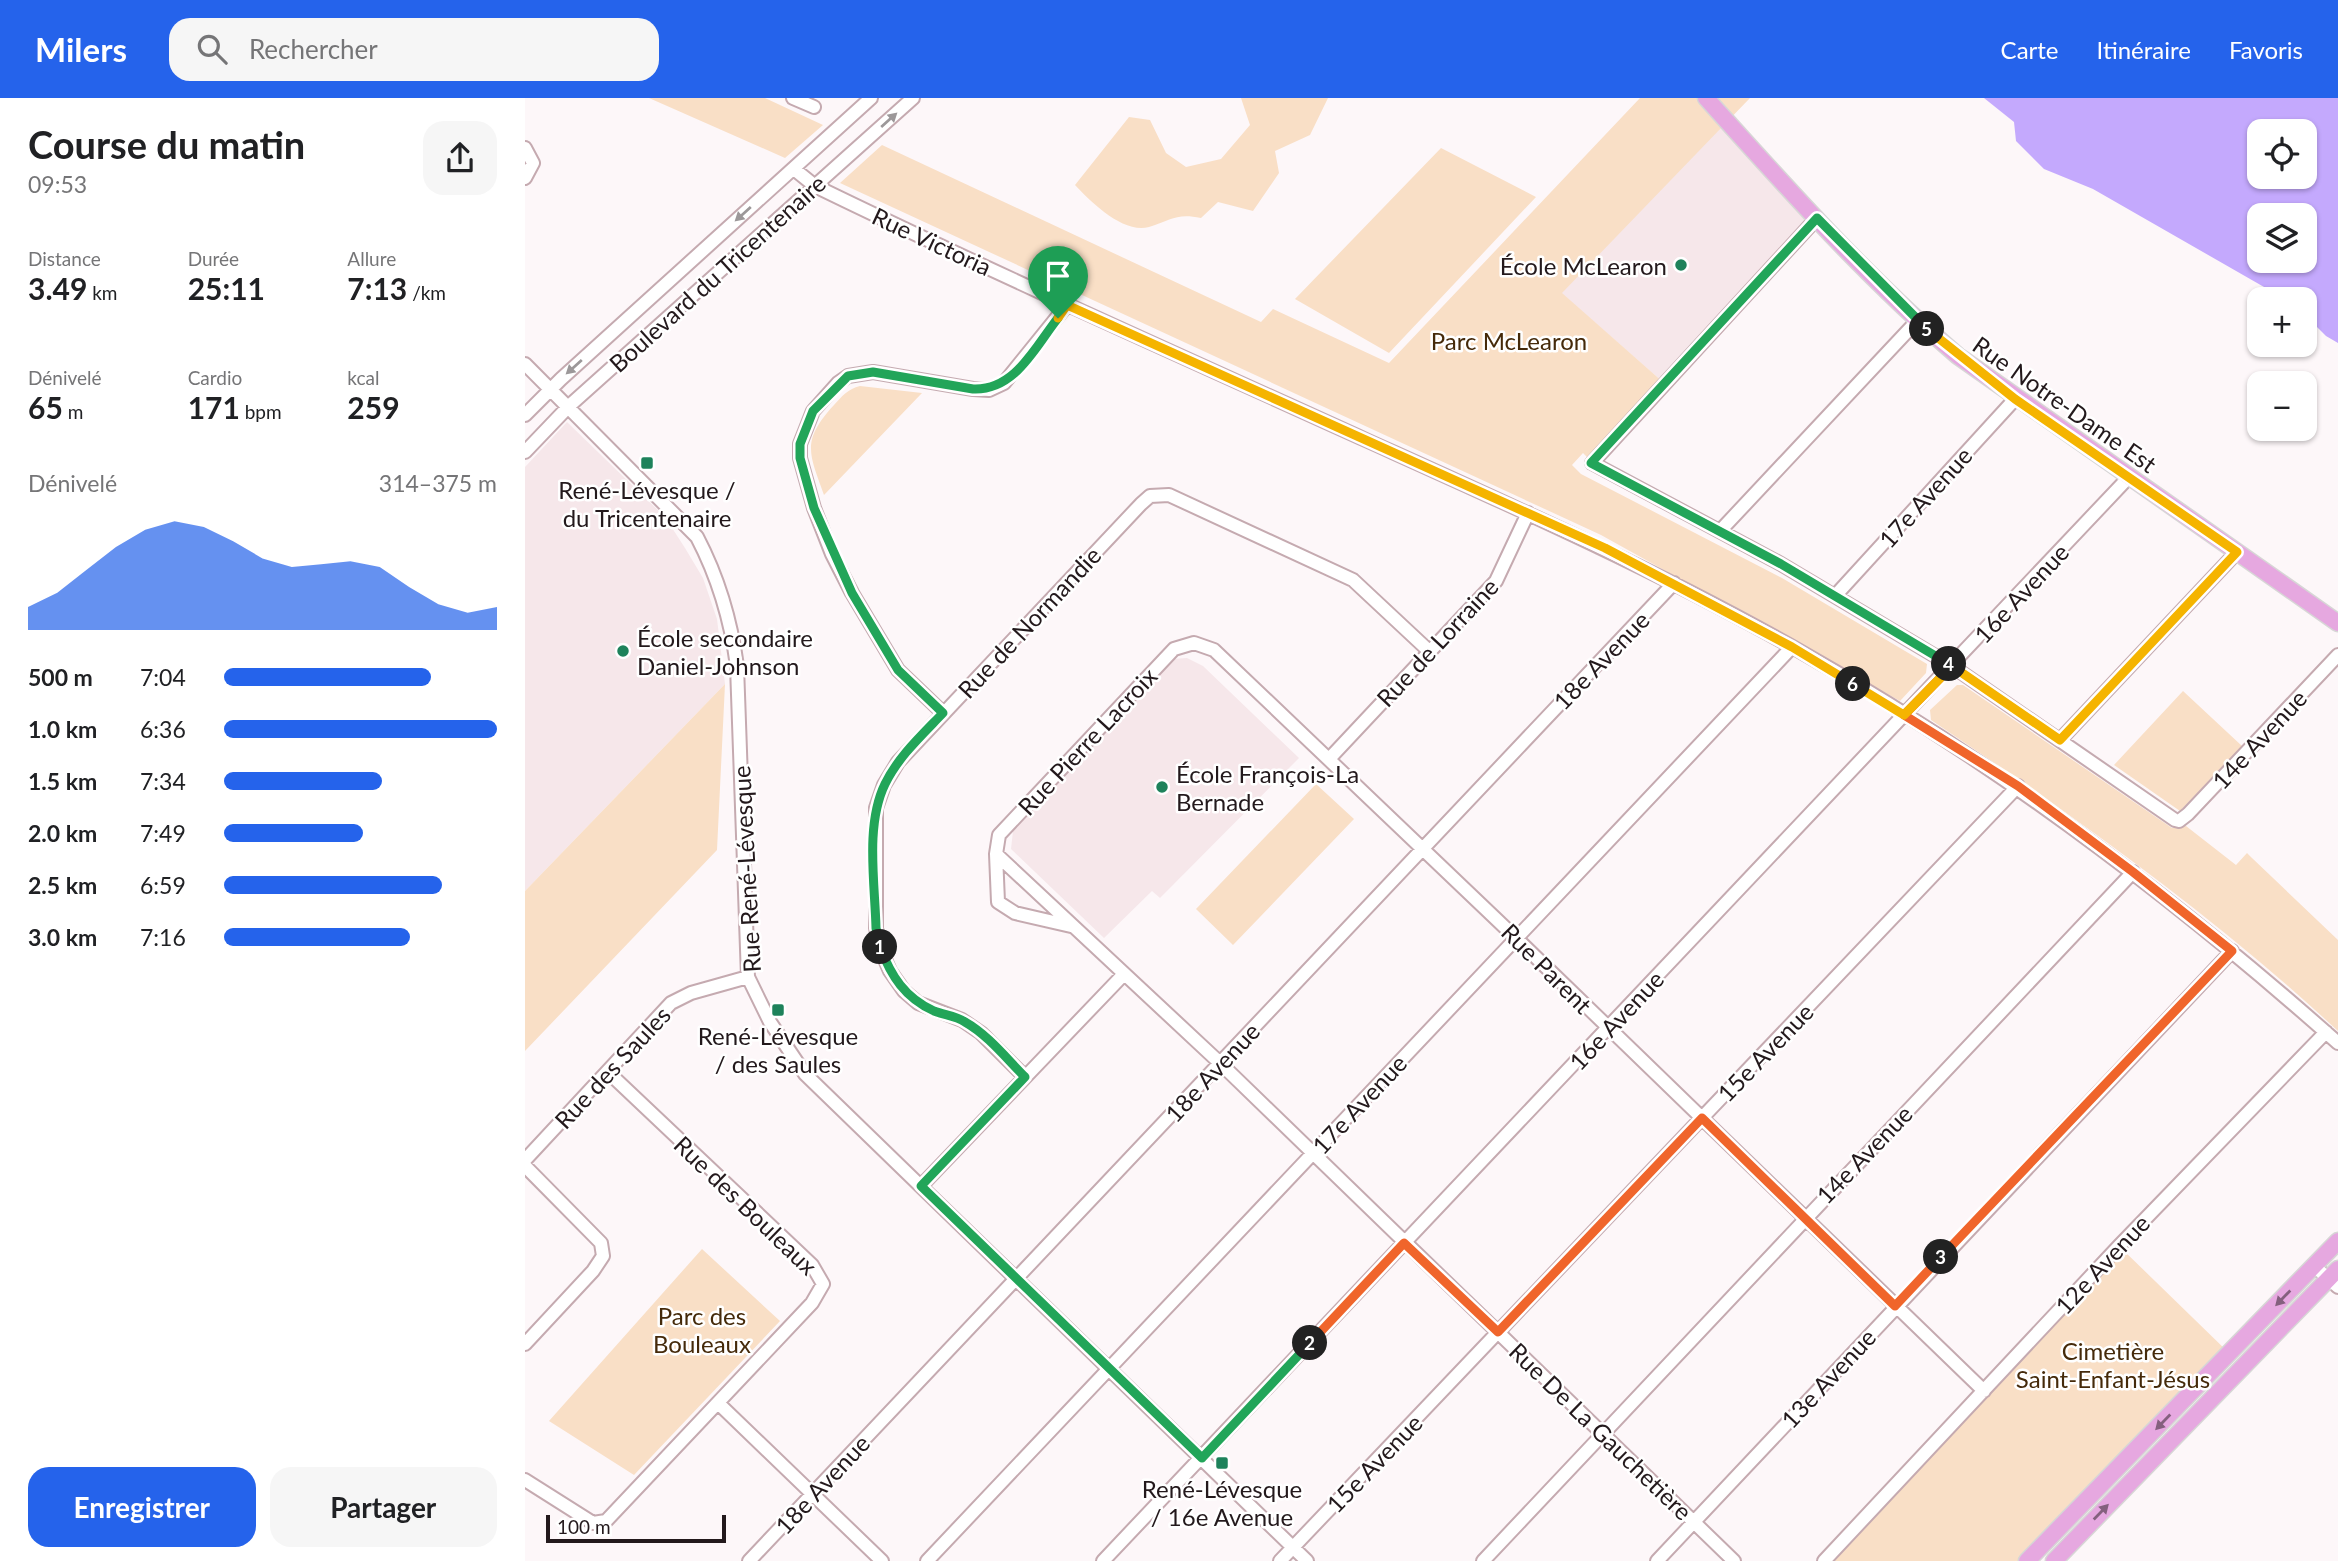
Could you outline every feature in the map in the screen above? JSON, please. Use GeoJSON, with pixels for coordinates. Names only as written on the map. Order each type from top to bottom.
{"type":"FeatureCollection","features":[{"type":"Feature","properties":{"kind":"main road","name":"Rue Notre-Dame Est"},"geometry":{"type":"LineString","coordinates":[[1706,98],[1917,321],[2015,399],[2338,623]]}},
{"type":"Feature","properties":{"kind":"main road"},"geometry":{"type":"LineString","coordinates":[[2027,1561],[2338,1241]]}},
{"type":"Feature","properties":{"kind":"main road"},"geometry":{"type":"LineString","coordinates":[[2053,1561],[2274,1335],[2335,1278]]}},
{"type":"Feature","properties":{"kind":"main road"},"geometry":{"type":"LineString","coordinates":[[2261,1320],[2274,1335]]}},
{"type":"Feature","properties":{"kind":"street"},"geometry":{"type":"LineString","coordinates":[[793,98],[814,107]]}},
{"type":"Feature","properties":{"kind":"street","name":"Boulevard du Tricentenaire"},"geometry":{"type":"LineString","coordinates":[[525,415],[551,388],[871,98]]}},
{"type":"Feature","properties":{"kind":"street","name":"Boulevard du Tricentenaire"},"geometry":{"type":"LineString","coordinates":[[525,452],[569,406],[913,98]]}},
{"type":"Feature","properties":{"kind":"street"},"geometry":{"type":"LineString","coordinates":[[525,148],[533,163],[525,178]]}},
{"type":"Feature","properties":{"kind":"street","name":"Rue Victoria"},"geometry":{"type":"LineString","coordinates":[[794,169],[815,186],[1067,305],[1528,513],[1675,583],[1792,647],[2018,786],[2133,872],[2232,951],[2338,1042]]}},
{"type":"Feature","properties":{"kind":"street"},"geometry":{"type":"LineString","coordinates":[[1817,218],[1591,463],[1835,596],[1952,666],[2060,740],[2237,552]]}},
{"type":"Feature","properties":{"kind":"street"},"geometry":{"type":"LineString","coordinates":[[943,713],[891,660],[837,564],[814,508],[800,458],[802,433],[820,402],[848,376],[873,372],[989,390],[1004,383],[1017,371],[1067,305]]}},
{"type":"Feature","properties":{"kind":"street"},"geometry":{"type":"LineString","coordinates":[[1720,531],[1917,321]]}},
{"type":"Feature","properties":{"kind":"street","name":"Rue René-Lévesque"},"geometry":{"type":"LineString","coordinates":[[525,365],[551,388],[697,537],[709,559],[724,604],[737,666],[748,977],[770,1022],[806,1074],[1307,1561]]}},
{"type":"Feature","properties":{"kind":"street","name":"17e Avenue"},"geometry":{"type":"LineString","coordinates":[[1835,596],[2015,399]]}},
{"type":"Feature","properties":{"kind":"street","name":"16e Avenue"},"geometry":{"type":"LineString","coordinates":[[1103,1561],[2128,478]]}},
{"type":"Feature","properties":{"kind":"street","name":"Rue de Normandie"},"geometry":{"type":"LineString","coordinates":[[1025,1077],[981,1033],[962,1020],[918,1003],[904,991],[890,971],[880,948],[876,928],[876,808],[884,785],[898,762],[943,713],[1141,504],[1150,496],[1161,494],[1178,498],[1353,580],[1429,650]]}},
{"type":"Feature","properties":{"kind":"street","name":"Rue de Lorraine"},"geometry":{"type":"LineString","coordinates":[[1329,759],[1496,581],[1528,513]]}},
{"type":"Feature","properties":{"kind":"street","name":"18e Avenue"},"geometry":{"type":"LineString","coordinates":[[749,1561],[1675,583]]}},
{"type":"Feature","properties":{"kind":"street","name":"Rue Parent"},"geometry":{"type":"LineString","coordinates":[[1194,643],[1226,659],[1984,1391]]}},
{"type":"Feature","properties":{"kind":"street","name":"Rue Pierre Lacroix"},"geometry":{"type":"LineString","coordinates":[[996,854],[999,835],[1024,807],[1174,649],[1194,643]]}},
{"type":"Feature","properties":{"kind":"street","name":"17e Avenue"},"geometry":{"type":"LineString","coordinates":[[927,1561],[1792,647]]}},
{"type":"Feature","properties":{"kind":"street","name":"14e Avenue"},"geometry":{"type":"LineString","coordinates":[[2060,740],[2170,818],[2179,821],[2338,655]]}},
{"type":"Feature","properties":{"kind":"street","name":"15e Avenue"},"geometry":{"type":"LineString","coordinates":[[1280,1561],[2018,786]]}},
{"type":"Feature","properties":{"kind":"street","name":"Rue De La Gauchetière"},"geometry":{"type":"LineString","coordinates":[[996,854],[998,902],[1015,913],[1071,926]]}},
{"type":"Feature","properties":{"kind":"street","name":"Rue De La Gauchetière"},"geometry":{"type":"LineString","coordinates":[[996,854],[1220,1063],[1734,1561]]}},
{"type":"Feature","properties":{"kind":"street","name":"14e Avenue"},"geometry":{"type":"LineString","coordinates":[[1483,1561],[2133,872]]}},
{"type":"Feature","properties":{"kind":"street","name":"13e Avenue"},"geometry":{"type":"LineString","coordinates":[[1657,1561],[2232,951]]}},
{"type":"Feature","properties":{"kind":"street"},"geometry":{"type":"LineString","coordinates":[[921,1186],[1124,974]]}},
{"type":"Feature","properties":{"kind":"street","name":"Rue des Saules"},"geometry":{"type":"LineString","coordinates":[[525,1160],[671,1003],[691,993],[748,977]]}},
{"type":"Feature","properties":{"kind":"street","name":"12e Avenue"},"geometry":{"type":"LineString","coordinates":[[1824,1561],[2326,1032]]}},
{"type":"Feature","properties":{"kind":"street","name":"Rue des Bouleaux"},"geometry":{"type":"LineString","coordinates":[[525,1480],[586,1520],[599,1524],[613,1516],[812,1303],[823,1284],[811,1265],[608,1072]]}},
{"type":"Feature","properties":{"kind":"street"},"geometry":{"type":"LineString","coordinates":[[525,1166],[601,1243],[603,1256],[593,1271],[525,1344]]}},
{"type":"Feature","properties":{"kind":"street"},"geometry":{"type":"LineString","coordinates":[[2313,1266],[2335,1278]]}},
{"type":"Feature","properties":{"kind":"street"},"geometry":{"type":"LineString","coordinates":[[718,1403],[882,1561]]}},
{"type":"Feature","properties":{"kind":"shaded area"},"geometry":{"type":"Polygon","coordinates":[[[1984,98],[2338,98],[2338,343],[2317,327],[2317,287],[2264,287],[2093,189],[2044,169],[2016,141],[2014,122],[1984,98]]]}},
{"type":"Feature","properties":{"kind":"shaded area","name":"École McLearon"},"geometry":{"type":"Polygon","coordinates":[[[1726,120],[1817,218],[1664,383],[1561,293],[1726,120]]]}},
{"type":"Feature","properties":{"kind":"shaded area","name":"École secondaire Daniel-Johnson"},"geometry":{"type":"Polygon","coordinates":[[[567,422],[665,517],[685,548],[703,578],[717,619],[725,684],[525,891],[525,467],[567,422]]]}},
{"type":"Feature","properties":{"kind":"shaded area","name":"École François-La Bernade"},"geometry":{"type":"Polygon","coordinates":[[[1187,658],[1203,666],[1299,758],[1160,898],[1152,891],[1104,938],[1011,849],[1013,831],[1171,659],[1187,658]]]}},
{"type":"Feature","properties":{"kind":"green space"},"geometry":{"type":"Polygon","coordinates":[[[649,98],[765,98],[823,125],[785,158],[649,98]]]}},
{"type":"Feature","properties":{"kind":"green space"},"geometry":{"type":"Polygon","coordinates":[[[1241,98],[1328,98],[1310,135],[1275,151],[1279,173],[1253,211],[1218,202],[1201,218],[1180,217],[1139,228],[1108,215],[1075,185],[1129,117],[1150,120],[1166,153],[1186,167],[1221,159],[1250,125],[1241,98]]]}},
{"type":"Feature","properties":{"kind":"green space","name":"Parc McLearon"},"geometry":{"type":"Polygon","coordinates":[[[1640,98],[1750,98],[1562,293],[1664,383],[1592,462],[1583,453],[1572,465],[1581,474],[1782,578],[1927,664],[1926,673],[1900,701],[1601,535],[840,183],[882,145],[1261,322],[1273,309],[1389,363],[1640,98]]]}},
{"type":"Feature","properties":{"kind":"green space"},"geometry":{"type":"Polygon","coordinates":[[[1441,148],[1536,197],[1389,353],[1295,299],[1441,148]]]}},
{"type":"Feature","properties":{"kind":"green space"},"geometry":{"type":"Polygon","coordinates":[[[860,386],[922,393],[824,495],[812,458],[812,438],[823,417],[849,391],[860,386]]]}},
{"type":"Feature","properties":{"kind":"green space"},"geometry":{"type":"Polygon","coordinates":[[[725,684],[717,850],[525,1051],[525,891],[725,684]]]}},
{"type":"Feature","properties":{"kind":"green space"},"geometry":{"type":"Polygon","coordinates":[[[1957,685],[1963,685],[2172,828],[2186,826],[2236,865],[2247,853],[2338,940],[2338,1031],[2241,946],[2141,867],[1931,720],[1930,710],[1957,685]]]}},
{"type":"Feature","properties":{"kind":"green space"},"geometry":{"type":"Polygon","coordinates":[[[2183,691],[2242,746],[2180,811],[2114,765],[2183,691]]]}},
{"type":"Feature","properties":{"kind":"green space"},"geometry":{"type":"Polygon","coordinates":[[[1316,784],[1354,819],[1233,945],[1196,909],[1316,784]]]}},
{"type":"Feature","properties":{"kind":"green space","name":"Cimetière Saint-Enfant-Jésus"},"geometry":{"type":"Polygon","coordinates":[[[2119,1246],[2229,1353],[2027,1561],[1824,1561],[2119,1246]]]}},
{"type":"Feature","properties":{"kind":"green space","name":"Parc des Bouleaux"},"geometry":{"type":"Polygon","coordinates":[[[702,1249],[780,1321],[634,1475],[549,1421],[702,1249]]]}},
{"type":"Feature","properties":{"kind":"place","name":"École McLearon"},"geometry":{"type":"Point","coordinates":[1681,265]}},
{"type":"Feature","properties":{"kind":"place","name":"René-Lévesque / du Tricentenaire"},"geometry":{"type":"Point","coordinates":[647,463]}},
{"type":"Feature","properties":{"kind":"place","name":"École secondaire Daniel-Johnson"},"geometry":{"type":"Point","coordinates":[623,651]}},
{"type":"Feature","properties":{"kind":"place","name":"École François-La Bernade"},"geometry":{"type":"Point","coordinates":[1162,787]}},
{"type":"Feature","properties":{"kind":"place","name":"René-Lévesque / des Saules"},"geometry":{"type":"Point","coordinates":[778,1010]}},
{"type":"Feature","properties":{"kind":"place","name":"René-Lévesque / 16e Avenue"},"geometry":{"type":"Point","coordinates":[1222,1463]}},
{"type":"Feature","properties":{"kind":"route"},"geometry":{"type":"LineString","coordinates":[[1058,318],[1017,371],[1004,383],[989,390],[873,372],[848,376],[823,398],[806,422],[800,444],[800,458],[814,508],[832,554],[871,629],[898,670],[943,713],[898,762],[884,785],[876,808],[876,928],[880,948],[890,971],[904,991],[918,1003],[962,1020],[981,1033],[1025,1077],[921,1186],[1202,1458],[1404,1243],[1498,1332],[1702,1118],[1895,1306],[2232,951],[2133,872],[2018,786],[1904,715],[1937,681],[1952,666],[1781,564],[1591,463],[1817,218],[1917,321],[1958,356],[2015,399],[2237,552],[2060,740],[1952,666],[1904,715],[1792,647],[1605,548],[1067,305],[1058,318]]}}]}
